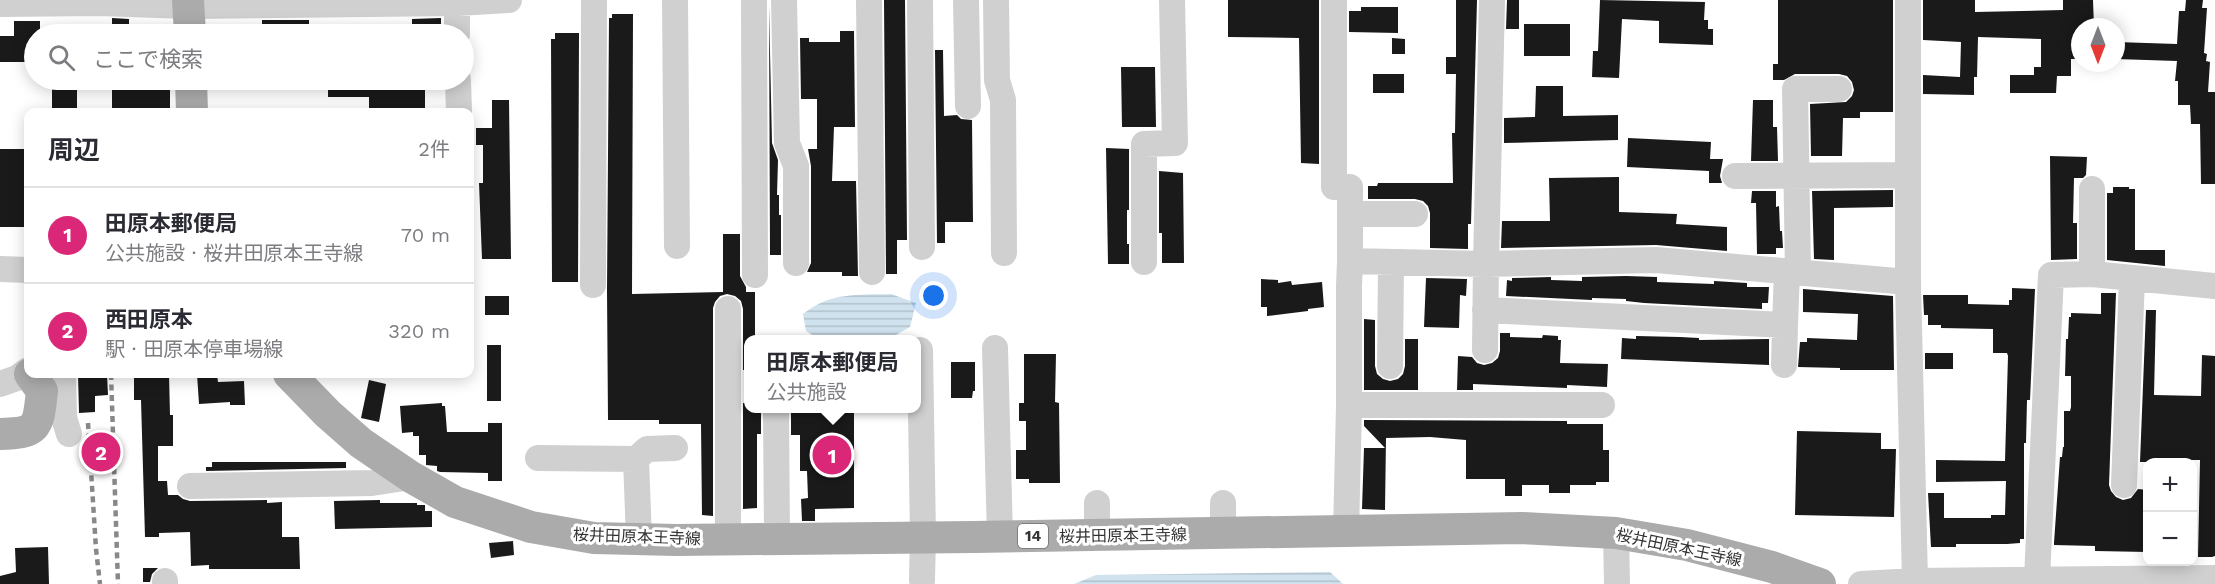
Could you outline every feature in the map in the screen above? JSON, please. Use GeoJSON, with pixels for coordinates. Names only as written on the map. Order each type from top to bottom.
{"type":"FeatureCollection","features":[{"type":"Feature","properties":{"kind":"main road"},"geometry":{"type":"LineString","coordinates":[[191,90],[192,108]]}},
{"type":"Feature","properties":{"kind":"main road"},"geometry":{"type":"LineString","coordinates":[[0,434],[18,434],[32,429],[39,421],[42,391],[33,378]]}},
{"type":"Feature","properties":{"kind":"main road","name":"桜井田原本王寺線"},"geometry":{"type":"LineString","coordinates":[[293,378],[328,414],[361,443],[411,477],[455,502],[531,527],[594,538],[1097,536],[1223,519],[1346,532],[1522,528],[1616,532],[1687,545],[1772,567],[1821,584]]}},
{"type":"Feature","properties":{"kind":"street"},"geometry":{"type":"LineString","coordinates":[[0,4],[99,1],[189,13],[509,0]]}},
{"type":"Feature","properties":{"kind":"street"},"geometry":{"type":"LineString","coordinates":[[593,285],[594,0]]}},
{"type":"Feature","properties":{"kind":"street"},"geometry":{"type":"LineString","coordinates":[[675,0],[677,246]]}},
{"type":"Feature","properties":{"kind":"street"},"geometry":{"type":"LineString","coordinates":[[754,0],[755,275]]}},
{"type":"Feature","properties":{"kind":"street"},"geometry":{"type":"LineString","coordinates":[[784,0],[787,143],[796,166],[796,263]]}},
{"type":"Feature","properties":{"kind":"street"},"geometry":{"type":"LineString","coordinates":[[869,0],[872,272]]}},
{"type":"Feature","properties":{"kind":"street"},"geometry":{"type":"LineString","coordinates":[[920,0],[922,247]]}},
{"type":"Feature","properties":{"kind":"street"},"geometry":{"type":"LineString","coordinates":[[966,0],[968,106]]}},
{"type":"Feature","properties":{"kind":"street"},"geometry":{"type":"LineString","coordinates":[[996,0],[997,81],[1004,100],[1004,253]]}},
{"type":"Feature","properties":{"kind":"street"},"geometry":{"type":"LineString","coordinates":[[1144,262],[1144,144],[1175,143],[1172,0]]}},
{"type":"Feature","properties":{"kind":"street"},"geometry":{"type":"LineString","coordinates":[[1334,0],[1334,187],[1350,188],[1346,532]]}},
{"type":"Feature","properties":{"kind":"street"},"geometry":{"type":"LineString","coordinates":[[1485,350],[1492,0]]}},
{"type":"Feature","properties":{"kind":"street"},"geometry":{"type":"LineString","coordinates":[[1908,0],[1908,282],[1915,581]]}},
{"type":"Feature","properties":{"kind":"street"},"geometry":{"type":"LineString","coordinates":[[457,3],[458,24]]}},
{"type":"Feature","properties":{"kind":"street"},"geometry":{"type":"LineString","coordinates":[[1784,365],[1785,325],[1793,272],[1796,177],[1795,89],[1839,89]]}},
{"type":"Feature","properties":{"kind":"street"},"geometry":{"type":"LineString","coordinates":[[458,90],[459,108]]}},
{"type":"Feature","properties":{"kind":"street"},"geometry":{"type":"LineString","coordinates":[[1735,176],[1908,175]]}},
{"type":"Feature","properties":{"kind":"street"},"geometry":{"type":"LineString","coordinates":[[2092,189],[2092,274]]}},
{"type":"Feature","properties":{"kind":"street"},"geometry":{"type":"LineString","coordinates":[[1350,214],[1415,214]]}},
{"type":"Feature","properties":{"kind":"street"},"geometry":{"type":"LineString","coordinates":[[1350,261],[1486,264],[1656,260],[1908,282]]}},
{"type":"Feature","properties":{"kind":"street"},"geometry":{"type":"LineString","coordinates":[[1390,366],[1391,262]]}},
{"type":"Feature","properties":{"kind":"street"},"geometry":{"type":"LineString","coordinates":[[0,269],[24,270]]}},
{"type":"Feature","properties":{"kind":"street"},"geometry":{"type":"LineString","coordinates":[[2037,579],[2051,275],[2092,274],[2215,286]]}},
{"type":"Feature","properties":{"kind":"street"},"geometry":{"type":"LineString","coordinates":[[2124,485],[2132,278]]}},
{"type":"Feature","properties":{"kind":"street"},"geometry":{"type":"LineString","coordinates":[[728,309],[728,539]]}},
{"type":"Feature","properties":{"kind":"street"},"geometry":{"type":"LineString","coordinates":[[1485,310],[1785,325]]}},
{"type":"Feature","properties":{"kind":"street"},"geometry":{"type":"LineString","coordinates":[[996,348],[1000,537]]}},
{"type":"Feature","properties":{"kind":"street"},"geometry":{"type":"LineString","coordinates":[[0,384],[24,374]]}},
{"type":"Feature","properties":{"kind":"street"},"geometry":{"type":"LineString","coordinates":[[63,378],[64,418],[69,434]]}},
{"type":"Feature","properties":{"kind":"street"},"geometry":{"type":"LineString","coordinates":[[1349,405],[1602,405]]}},
{"type":"Feature","properties":{"kind":"street"},"geometry":{"type":"LineString","coordinates":[[921,412],[922,580]]}},
{"type":"Feature","properties":{"kind":"street"},"geometry":{"type":"LineString","coordinates":[[776,413],[777,539]]}},
{"type":"Feature","properties":{"kind":"street"},"geometry":{"type":"LineString","coordinates":[[538,458],[636,459],[647,449],[675,448]]}},
{"type":"Feature","properties":{"kind":"street"},"geometry":{"type":"LineString","coordinates":[[636,459],[639,539]]}},
{"type":"Feature","properties":{"kind":"street"},"geometry":{"type":"LineString","coordinates":[[190,486],[372,483],[411,477]]}},
{"type":"Feature","properties":{"kind":"street"},"geometry":{"type":"LineString","coordinates":[[1097,503],[1097,536]]}},
{"type":"Feature","properties":{"kind":"street"},"geometry":{"type":"LineString","coordinates":[[1616,532],[1617,584]]}},
{"type":"Feature","properties":{"kind":"street"},"geometry":{"type":"LineString","coordinates":[[1861,584],[1915,581],[2215,578]]}},
{"type":"Feature","properties":{"kind":"water"},"geometry":{"type":"Polygon","coordinates":[[[891,294],[916,303],[910,327],[896,335],[812,335],[806,331],[803,314],[813,307],[834,298],[891,294]]]}},
{"type":"Feature","properties":{"kind":"water"},"geometry":{"type":"Polygon","coordinates":[[[1330,572],[1343,584],[1074,584],[1096,575],[1330,572]]]}},
{"type":"Feature","properties":{"kind":"building"},"geometry":{"type":"Polygon","coordinates":[[[884,0],[905,0],[907,240],[897,240],[897,274],[886,274],[884,0]]]}},
{"type":"Feature","properties":{"kind":"building"},"geometry":{"type":"Polygon","coordinates":[[[1228,0],[1319,0],[1319,164],[1301,163],[1299,38],[1228,37],[1228,0]]]}},
{"type":"Feature","properties":{"kind":"building"},"geometry":{"type":"Polygon","coordinates":[[[1456,0],[1477,0],[1471,224],[1468,224],[1468,249],[1430,248],[1430,213],[1423,201],[1368,199],[1368,186],[1377,186],[1378,183],[1453,183],[1452,133],[1455,133],[1456,74],[1446,74],[1446,57],[1456,57],[1456,0]]]}},
{"type":"Feature","properties":{"kind":"building"},"geometry":{"type":"Polygon","coordinates":[[[1507,0],[1519,0],[1519,29],[1506,29],[1507,0]]]}},
{"type":"Feature","properties":{"kind":"building"},"geometry":{"type":"Polygon","coordinates":[[[1600,0],[1705,2],[1704,20],[1708,20],[1708,29],[1713,29],[1713,45],[1659,43],[1659,21],[1622,19],[1619,78],[1592,77],[1593,51],[1598,51],[1600,0]]]}},
{"type":"Feature","properties":{"kind":"building"},"geometry":{"type":"Polygon","coordinates":[[[1778,0],[1893,0],[1893,112],[1860,112],[1860,118],[1843,118],[1842,156],[1811,156],[1810,104],[1846,102],[1854,90],[1852,82],[1847,76],[1839,74],[1795,74],[1784,80],[1773,80],[1773,64],[1778,64],[1778,0]]]}},
{"type":"Feature","properties":{"kind":"building"},"geometry":{"type":"Polygon","coordinates":[[[1923,0],[1975,0],[1975,12],[2063,10],[2063,0],[2093,0],[2094,18],[2071,18],[2071,76],[2057,76],[2056,93],[2010,93],[2010,75],[2034,75],[2034,67],[2041,67],[2041,39],[1978,37],[1974,95],[1923,94],[1923,75],[1960,77],[1961,42],[1923,40],[1923,0]]]}},
{"type":"Feature","properties":{"kind":"building"},"geometry":{"type":"Polygon","coordinates":[[[2186,0],[2203,0],[2202,8],[2207,8],[2204,53],[2207,54],[2206,61],[2210,62],[2208,92],[2215,92],[2215,184],[2201,184],[2200,124],[2191,124],[2190,105],[2178,105],[2178,81],[2175,81],[2177,61],[2125,59],[2125,42],[2177,44],[2179,11],[2185,11],[2186,0]]]}},
{"type":"Feature","properties":{"kind":"building"},"geometry":{"type":"Polygon","coordinates":[[[769,5],[772,143],[778,160],[777,195],[779,195],[779,215],[781,215],[781,255],[770,255],[769,5]]]}},
{"type":"Feature","properties":{"kind":"building"},"geometry":{"type":"Polygon","coordinates":[[[1361,7],[1398,7],[1398,33],[1349,32],[1349,11],[1361,11],[1361,7]]]}},
{"type":"Feature","properties":{"kind":"building"},"geometry":{"type":"Polygon","coordinates":[[[612,14],[633,14],[632,294],[723,292],[723,234],[740,234],[740,276],[746,292],[755,292],[755,335],[744,335],[744,370],[741,301],[727,294],[720,296],[713,308],[713,516],[702,515],[701,424],[659,424],[659,420],[608,420],[609,18],[612,18],[612,14]]]}},
{"type":"Feature","properties":{"kind":"building"},"geometry":{"type":"Polygon","coordinates":[[[112,18],[129,19],[129,24],[112,24],[112,18]]]}},
{"type":"Feature","properties":{"kind":"building"},"geometry":{"type":"Polygon","coordinates":[[[441,18],[441,24],[412,24],[412,19],[441,18]]]}},
{"type":"Feature","properties":{"kind":"building"},"geometry":{"type":"Polygon","coordinates":[[[262,20],[309,20],[309,24],[262,24],[262,20]]]}},
{"type":"Feature","properties":{"kind":"building"},"geometry":{"type":"Polygon","coordinates":[[[14,21],[40,21],[40,24],[24,24],[24,62],[0,62],[0,36],[14,36],[14,21]]]}},
{"type":"Feature","properties":{"kind":"building"},"geometry":{"type":"Polygon","coordinates":[[[1524,24],[1570,24],[1570,56],[1524,56],[1524,24]]]}},
{"type":"Feature","properties":{"kind":"building"},"geometry":{"type":"Polygon","coordinates":[[[840,31],[854,31],[855,127],[834,127],[832,181],[856,181],[858,276],[842,276],[842,272],[807,272],[811,263],[811,166],[808,149],[817,149],[817,99],[801,99],[800,38],[809,38],[809,42],[840,42],[840,31]]]}},
{"type":"Feature","properties":{"kind":"building"},"geometry":{"type":"Polygon","coordinates":[[[555,33],[579,33],[578,282],[552,282],[551,39],[555,39],[555,33]]]}},
{"type":"Feature","properties":{"kind":"building"},"geometry":{"type":"Polygon","coordinates":[[[1392,38],[1405,39],[1405,54],[1392,54],[1392,38]]]}},
{"type":"Feature","properties":{"kind":"building"},"geometry":{"type":"Polygon","coordinates":[[[935,50],[943,50],[944,116],[957,115],[961,119],[972,120],[973,222],[945,222],[945,243],[937,243],[935,50]]]}},
{"type":"Feature","properties":{"kind":"building"},"geometry":{"type":"Polygon","coordinates":[[[1121,67],[1155,67],[1156,127],[1122,127],[1121,67]]]}},
{"type":"Feature","properties":{"kind":"building"},"geometry":{"type":"Polygon","coordinates":[[[1373,74],[1404,74],[1404,93],[1373,93],[1373,74]]]}},
{"type":"Feature","properties":{"kind":"building"},"geometry":{"type":"Polygon","coordinates":[[[1536,86],[1563,86],[1563,116],[1618,115],[1618,140],[1504,143],[1504,118],[1535,117],[1536,86]]]}},
{"type":"Feature","properties":{"kind":"building"},"geometry":{"type":"Polygon","coordinates":[[[52,90],[77,90],[77,108],[52,108],[52,90]]]}},
{"type":"Feature","properties":{"kind":"building"},"geometry":{"type":"Polygon","coordinates":[[[112,90],[170,90],[170,108],[112,108],[112,90]]]}},
{"type":"Feature","properties":{"kind":"building"},"geometry":{"type":"Polygon","coordinates":[[[328,90],[425,90],[425,108],[369,108],[369,97],[328,97],[328,90]]]}},
{"type":"Feature","properties":{"kind":"building"},"geometry":{"type":"Polygon","coordinates":[[[492,100],[509,100],[511,259],[482,259],[479,183],[483,183],[483,145],[476,145],[476,128],[492,128],[492,100]]]}},
{"type":"Feature","properties":{"kind":"building"},"geometry":{"type":"Polygon","coordinates":[[[1753,100],[1773,100],[1773,127],[1777,127],[1778,161],[1751,161],[1753,100]]]}},
{"type":"Feature","properties":{"kind":"building"},"geometry":{"type":"Polygon","coordinates":[[[1628,138],[1711,142],[1710,159],[1723,159],[1720,176],[1722,183],[1709,183],[1709,171],[1627,167],[1628,138]]]}},
{"type":"Feature","properties":{"kind":"building"},"geometry":{"type":"Polygon","coordinates":[[[1106,148],[1129,149],[1127,244],[1129,244],[1129,264],[1108,264],[1106,148]]]}},
{"type":"Feature","properties":{"kind":"building"},"geometry":{"type":"Polygon","coordinates":[[[0,149],[24,149],[24,227],[0,227],[0,149]]]}},
{"type":"Feature","properties":{"kind":"building"},"geometry":{"type":"Polygon","coordinates":[[[2050,156],[2087,157],[2086,175],[2083,178],[2074,178],[2073,223],[2077,223],[2077,259],[2051,260],[2050,156]]]}},
{"type":"Feature","properties":{"kind":"building"},"geometry":{"type":"Polygon","coordinates":[[[1159,171],[1183,173],[1184,263],[1162,263],[1162,233],[1159,233],[1159,171]]]}},
{"type":"Feature","properties":{"kind":"building"},"geometry":{"type":"Polygon","coordinates":[[[1619,177],[1619,212],[1677,214],[1676,224],[1727,227],[1727,251],[1656,245],[1501,248],[1502,221],[1550,221],[1549,178],[1619,177]]]}},
{"type":"Feature","properties":{"kind":"building"},"geometry":{"type":"Polygon","coordinates":[[[2113,187],[2135,189],[2135,250],[2165,250],[2165,266],[2107,260],[2107,193],[2113,193],[2113,187]]]}},
{"type":"Feature","properties":{"kind":"building"},"geometry":{"type":"Polygon","coordinates":[[[1893,190],[1893,207],[1834,208],[1834,260],[1814,259],[1812,191],[1893,190]]]}},
{"type":"Feature","properties":{"kind":"building"},"geometry":{"type":"Polygon","coordinates":[[[1752,191],[1776,191],[1776,207],[1779,206],[1783,248],[1776,248],[1776,254],[1757,254],[1756,203],[1751,203],[1752,191]]]}},
{"type":"Feature","properties":{"kind":"building"},"geometry":{"type":"Polygon","coordinates":[[[1551,277],[1551,280],[1582,281],[1582,277],[1657,277],[1657,282],[1714,284],[1714,281],[1747,283],[1747,287],[1769,287],[1768,303],[1762,303],[1762,309],[1644,303],[1626,301],[1626,299],[1592,298],[1592,300],[1506,296],[1507,280],[1512,281],[1512,278],[1551,277]]]}},
{"type":"Feature","properties":{"kind":"building"},"geometry":{"type":"Polygon","coordinates":[[[1426,278],[1467,279],[1466,296],[1460,295],[1459,328],[1424,327],[1426,278]]]}},
{"type":"Feature","properties":{"kind":"building"},"geometry":{"type":"Polygon","coordinates":[[[1261,279],[1278,280],[1278,283],[1291,281],[1292,285],[1322,282],[1324,307],[1267,316],[1267,307],[1261,307],[1261,279]]]}},
{"type":"Feature","properties":{"kind":"building"},"geometry":{"type":"Polygon","coordinates":[[[2012,288],[2035,289],[2030,400],[2027,400],[2026,443],[2024,443],[2024,539],[2020,539],[2020,543],[1956,544],[1956,547],[1931,547],[1928,493],[1944,493],[1944,518],[1991,518],[1991,515],[2005,515],[2006,481],[1936,482],[1936,460],[2005,461],[2008,356],[2007,353],[1993,353],[1993,329],[1941,328],[1941,325],[1928,325],[1928,315],[1924,315],[1923,295],[1968,295],[1968,304],[2009,305],[2009,300],[2012,300],[2012,288]]]}},
{"type":"Feature","properties":{"kind":"building"},"geometry":{"type":"Polygon","coordinates":[[[1803,289],[1893,296],[1894,370],[1798,367],[1800,342],[1807,342],[1807,338],[1857,340],[1858,314],[1803,312],[1803,289]]]}},
{"type":"Feature","properties":{"kind":"building"},"geometry":{"type":"Polygon","coordinates":[[[2101,293],[2116,293],[2109,485],[2116,497],[2123,500],[2131,498],[2138,489],[2143,490],[2143,552],[2095,551],[2095,546],[2054,545],[2060,457],[2062,457],[2064,447],[2064,411],[2070,411],[2071,407],[2071,376],[2065,376],[2069,317],[2071,313],[2101,314],[2101,293]]]}},
{"type":"Feature","properties":{"kind":"building"},"geometry":{"type":"Polygon","coordinates":[[[485,296],[509,296],[509,315],[485,315],[485,296]]]}},
{"type":"Feature","properties":{"kind":"building"},"geometry":{"type":"Polygon","coordinates":[[[2146,310],[2156,310],[2154,395],[2201,396],[2202,355],[2215,356],[2215,556],[2198,557],[2200,460],[2197,458],[2143,458],[2143,462],[2140,462],[2146,310]]]}},
{"type":"Feature","properties":{"kind":"building"},"geometry":{"type":"Polygon","coordinates":[[[1364,319],[1375,320],[1375,366],[1377,374],[1383,379],[1390,381],[1398,379],[1403,374],[1405,339],[1418,339],[1418,390],[1364,390],[1364,319]]]}},
{"type":"Feature","properties":{"kind":"building"},"geometry":{"type":"Polygon","coordinates":[[[1500,333],[1510,333],[1510,337],[1558,336],[1558,340],[1561,340],[1560,363],[1608,364],[1607,387],[1567,385],[1567,388],[1473,384],[1473,390],[1457,390],[1458,356],[1472,357],[1477,363],[1484,365],[1492,363],[1498,358],[1500,351],[1500,333]]]}},
{"type":"Feature","properties":{"kind":"building"},"geometry":{"type":"Polygon","coordinates":[[[1636,336],[1699,338],[1699,340],[1769,339],[1769,365],[1621,359],[1622,338],[1636,339],[1636,336]]]}},
{"type":"Feature","properties":{"kind":"building"},"geometry":{"type":"Polygon","coordinates":[[[487,345],[501,345],[501,401],[487,401],[487,345]]]}},
{"type":"Feature","properties":{"kind":"building"},"geometry":{"type":"Polygon","coordinates":[[[1925,353],[1953,353],[1953,369],[1925,369],[1925,353]]]}},
{"type":"Feature","properties":{"kind":"building"},"geometry":{"type":"Polygon","coordinates":[[[1024,354],[1056,354],[1055,402],[1059,403],[1060,483],[1029,483],[1029,479],[1016,479],[1016,450],[1026,450],[1026,421],[1019,421],[1019,403],[1024,403],[1024,354]]]}},
{"type":"Feature","properties":{"kind":"building"},"geometry":{"type":"Polygon","coordinates":[[[951,362],[975,362],[975,391],[973,391],[972,398],[951,398],[951,362]]]}},
{"type":"Feature","properties":{"kind":"building"},"geometry":{"type":"Polygon","coordinates":[[[78,378],[107,378],[108,395],[95,396],[95,412],[79,413],[78,378]]]}},
{"type":"Feature","properties":{"kind":"building"},"geometry":{"type":"Polygon","coordinates":[[[134,378],[169,378],[173,446],[158,446],[158,481],[167,481],[168,495],[178,495],[190,501],[267,500],[267,503],[282,502],[282,537],[299,537],[300,569],[209,569],[209,565],[191,566],[190,532],[159,533],[159,537],[145,537],[141,400],[134,400],[134,378]]]}},
{"type":"Feature","properties":{"kind":"building"},"geometry":{"type":"Polygon","coordinates":[[[197,378],[218,378],[218,382],[244,381],[245,405],[230,405],[230,402],[199,404],[197,378]]]}},
{"type":"Feature","properties":{"kind":"building"},"geometry":{"type":"Polygon","coordinates":[[[369,380],[386,384],[379,422],[361,418],[369,380]]]}},
{"type":"Feature","properties":{"kind":"building"},"geometry":{"type":"Polygon","coordinates":[[[442,403],[442,406],[445,406],[447,432],[488,432],[488,423],[502,423],[502,481],[488,481],[488,473],[440,472],[437,471],[437,466],[426,465],[426,455],[419,455],[419,436],[413,436],[413,432],[402,433],[400,406],[442,403]]]}},
{"type":"Feature","properties":{"kind":"building"},"geometry":{"type":"Polygon","coordinates":[[[744,403],[744,413],[761,413],[761,434],[757,434],[757,508],[743,509],[744,403]]]}},
{"type":"Feature","properties":{"kind":"building"},"geometry":{"type":"Polygon","coordinates":[[[791,413],[854,413],[854,508],[815,509],[815,521],[802,521],[801,499],[808,498],[807,471],[800,471],[800,435],[791,435],[791,413]]]}},
{"type":"Feature","properties":{"kind":"building"},"geometry":{"type":"Polygon","coordinates":[[[1364,420],[1567,421],[1567,424],[1603,424],[1603,450],[1609,450],[1609,482],[1596,482],[1596,485],[1570,485],[1570,493],[1549,493],[1549,485],[1522,485],[1522,496],[1505,496],[1505,479],[1466,479],[1466,440],[1430,437],[1386,438],[1385,510],[1362,509],[1364,448],[1385,448],[1364,426],[1364,420]]]}},
{"type":"Feature","properties":{"kind":"building"},"geometry":{"type":"Polygon","coordinates":[[[1797,431],[1881,433],[1881,449],[1896,449],[1894,517],[1795,515],[1797,431]]]}},
{"type":"Feature","properties":{"kind":"building"},"geometry":{"type":"Polygon","coordinates":[[[212,462],[346,462],[346,468],[206,471],[206,467],[212,467],[212,462]]]}},
{"type":"Feature","properties":{"kind":"building"},"geometry":{"type":"Polygon","coordinates":[[[380,500],[380,503],[425,505],[425,511],[432,511],[432,527],[335,529],[334,501],[380,500]]]}},
{"type":"Feature","properties":{"kind":"building"},"geometry":{"type":"Polygon","coordinates":[[[513,541],[514,555],[491,558],[489,543],[513,541]]]}},
{"type":"Feature","properties":{"kind":"building"},"geometry":{"type":"Polygon","coordinates":[[[48,547],[49,584],[0,584],[0,576],[16,572],[15,548],[48,547]]]}},
{"type":"Feature","properties":{"kind":"building"},"geometry":{"type":"Polygon","coordinates":[[[143,568],[158,568],[152,574],[150,582],[143,582],[143,568]]]}},
{"type":"Feature","properties":{"kind":"railway"},"geometry":{"type":"LineString","coordinates":[[111,378],[118,584]]}},
{"type":"Feature","properties":{"kind":"railway"},"geometry":{"type":"LineString","coordinates":[[88,423],[100,584]]}},
{"type":"Feature","properties":{"kind":"place","name":"西田原本"},"geometry":{"type":"Point","coordinates":[101,452]}},
{"type":"Feature","properties":{"kind":"place","name":"田原本郵便局"},"geometry":{"type":"Point","coordinates":[832,455]}}]}
